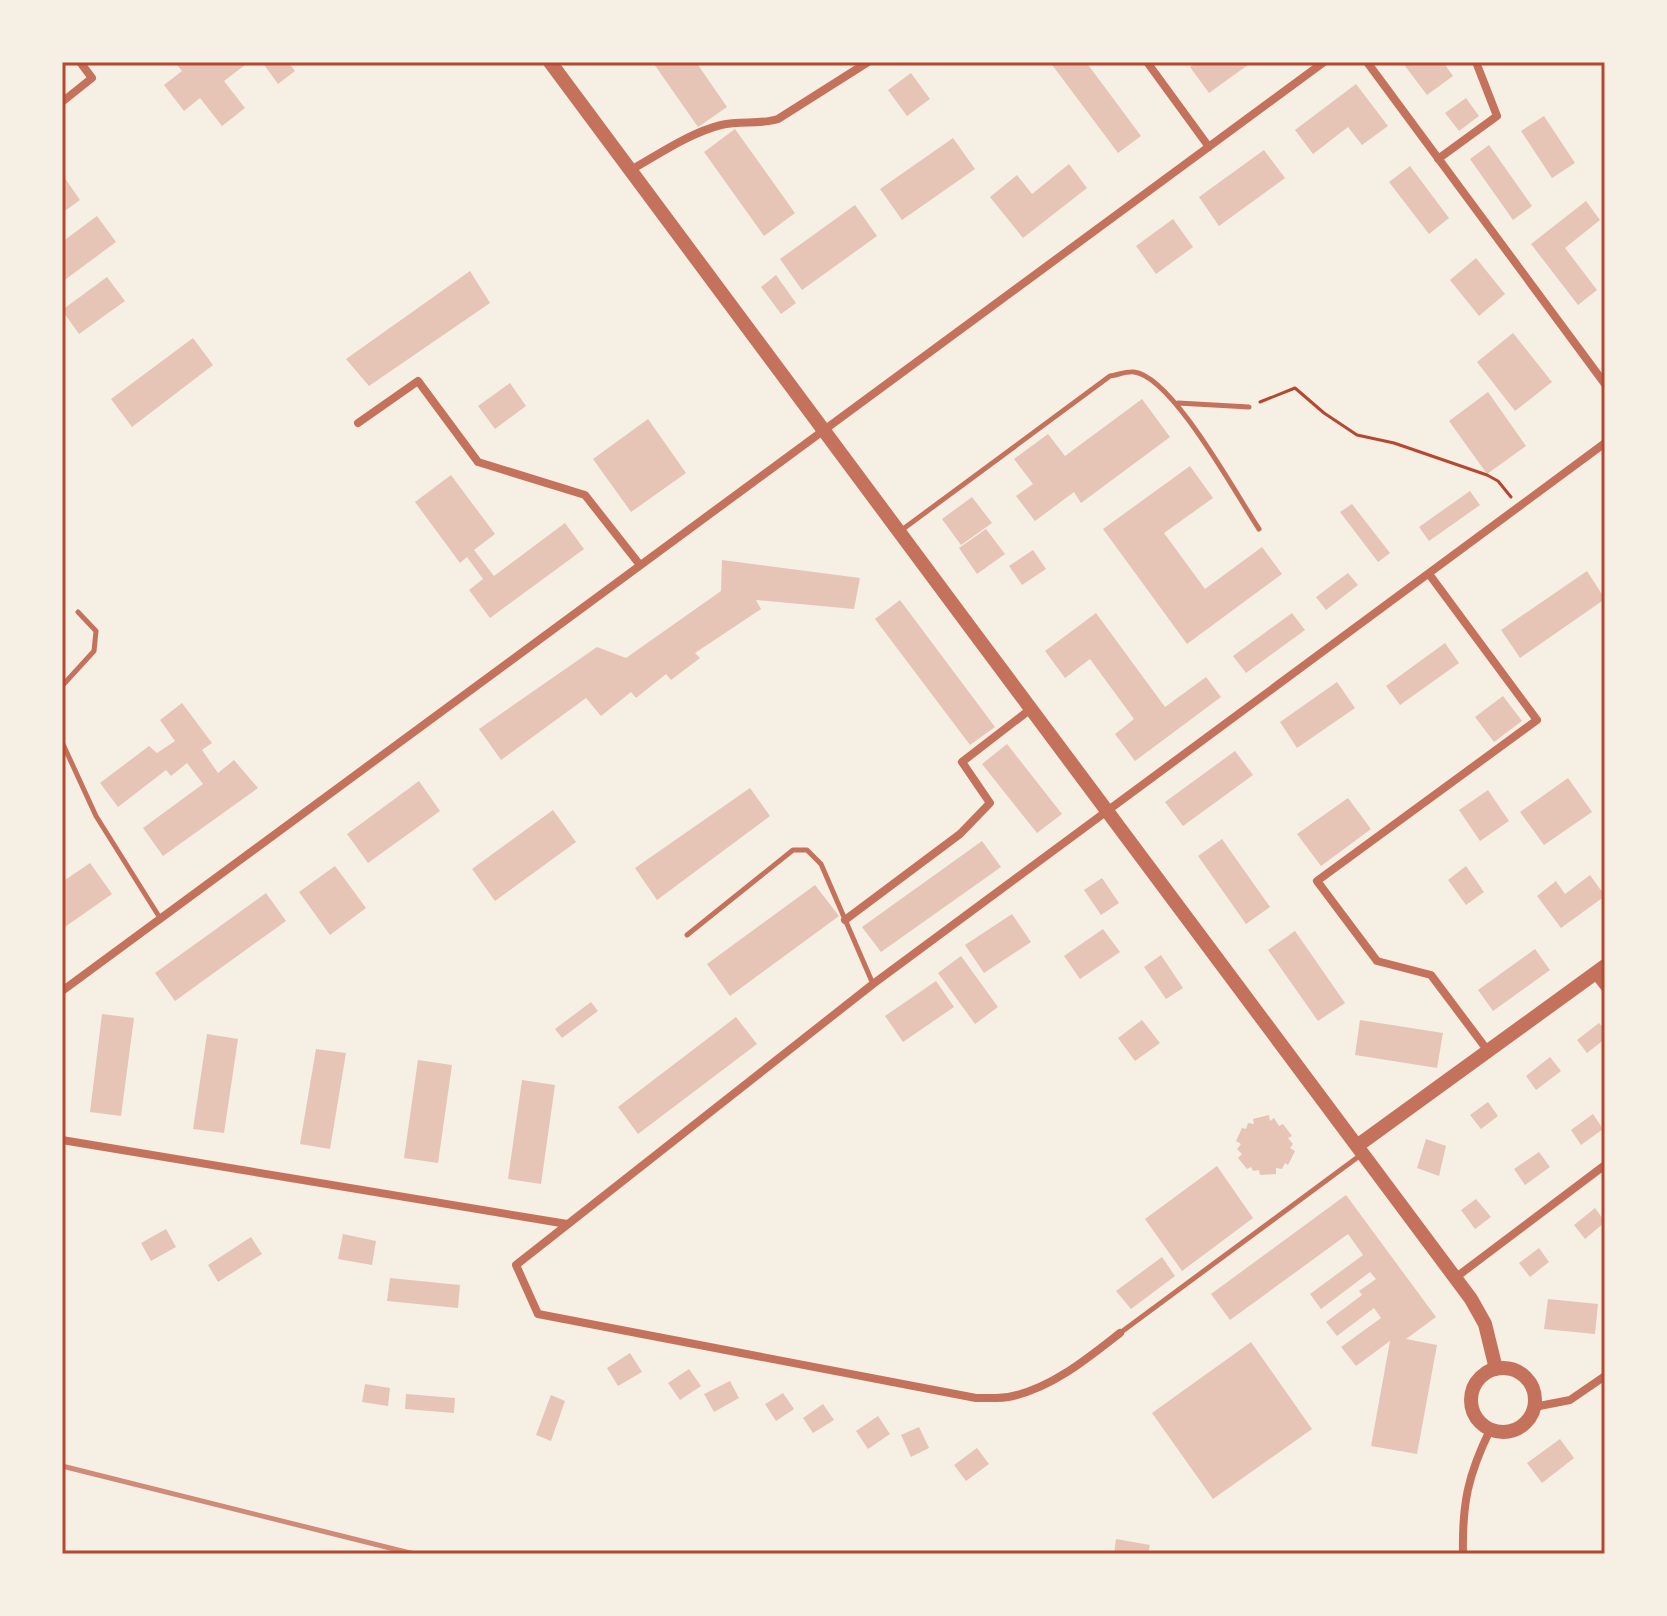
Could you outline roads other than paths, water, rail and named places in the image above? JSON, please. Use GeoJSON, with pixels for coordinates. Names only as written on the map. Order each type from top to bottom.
{"type":"FeatureCollection","features":[{"type":"Feature","properties":{"kind":"street"},"geometry":{"type":"LineString","coordinates":[[62,102],[92,78],[80,62]]}},
{"type":"Feature","properties":{"kind":"street"},"geometry":{"type":"LineString","coordinates":[[550,62],[1455,1278],[1485,1324],[1496,1369]]}},
{"type":"Feature","properties":{"kind":"street"},"geometry":{"type":"LineString","coordinates":[[629,171],[706,129],[741,121],[768,122],[778,119],[868,62]]}},
{"type":"Feature","properties":{"kind":"street"},"geometry":{"type":"LineString","coordinates":[[1147,62],[1209,147]]}},
{"type":"Feature","properties":{"kind":"street"},"geometry":{"type":"LineString","coordinates":[[62,991],[1324,62]]}},
{"type":"Feature","properties":{"kind":"street"},"geometry":{"type":"LineString","coordinates":[[1367,62],[1605,384]]}},
{"type":"Feature","properties":{"kind":"street"},"geometry":{"type":"LineString","coordinates":[[1438,159],[1497,116],[1476,62]]}},
{"type":"Feature","properties":{"kind":"street"},"geometry":{"type":"LineString","coordinates":[[358,423],[418,381],[478,462],[585,495],[640,565]]}},
{"type":"Feature","properties":{"kind":"street"},"geometry":{"type":"LineString","coordinates":[[1120,1333],[1091,1356],[1040,1387],[1011,1397],[976,1398],[538,1314],[516,1265],[873,984],[1605,443]]}},
{"type":"Feature","properties":{"kind":"street"},"geometry":{"type":"LineString","coordinates":[[1429,574],[1537,720],[1317,881],[1377,961],[1431,975],[1488,1051]]}},
{"type":"Feature","properties":{"kind":"street"},"geometry":{"type":"LineString","coordinates":[[845,920],[960,834],[990,803],[962,762],[1032,708]]}},
{"type":"Feature","properties":{"kind":"street"},"geometry":{"type":"LineString","coordinates":[[1360,1150],[1600,970],[1605,988]]}},
{"type":"Feature","properties":{"kind":"street"},"geometry":{"type":"LineString","coordinates":[[62,1140],[567,1224]]}},
{"type":"Feature","properties":{"kind":"street"},"geometry":{"type":"LineString","coordinates":[[1455,1278],[1605,1165]]}},
{"type":"Feature","properties":{"kind":"street"},"geometry":{"type":"LineString","coordinates":[[1509,1368],[1521,1373],[1530,1382],[1535,1394],[1534,1407],[1518,1429],[1490,1430],[1474,1414],[1472,1391],[1485,1373],[1509,1368]]}},
{"type":"Feature","properties":{"kind":"street"},"geometry":{"type":"LineString","coordinates":[[1534,1407],[1570,1400],[1605,1376]]}},
{"type":"Feature","properties":{"kind":"street"},"geometry":{"type":"LineString","coordinates":[[1463,1554],[1467,1491],[1473,1465],[1490,1430]]}},
{"type":"Feature","properties":{"kind":"lane"},"geometry":{"type":"LineString","coordinates":[[899,532],[1110,376],[1135,372],[1154,381],[1177,403],[1259,529]]}},
{"type":"Feature","properties":{"kind":"lane"},"geometry":{"type":"LineString","coordinates":[[1177,403],[1249,407]]}},
{"type":"Feature","properties":{"kind":"lane"},"geometry":{"type":"LineString","coordinates":[[62,686],[94,651],[96,631],[78,612]]}},
{"type":"Feature","properties":{"kind":"lane"},"geometry":{"type":"LineString","coordinates":[[62,742],[96,816],[160,919]]}},
{"type":"Feature","properties":{"kind":"lane"},"geometry":{"type":"LineString","coordinates":[[687,935],[793,850],[807,850],[821,864],[873,984]]}},
{"type":"Feature","properties":{"kind":"lane"},"geometry":{"type":"LineString","coordinates":[[1120,1333],[1360,1150]]}},
{"type":"Feature","properties":{"kind":"railway"},"geometry":{"type":"LineString","coordinates":[[62,1466],[414,1554]]}}]}
